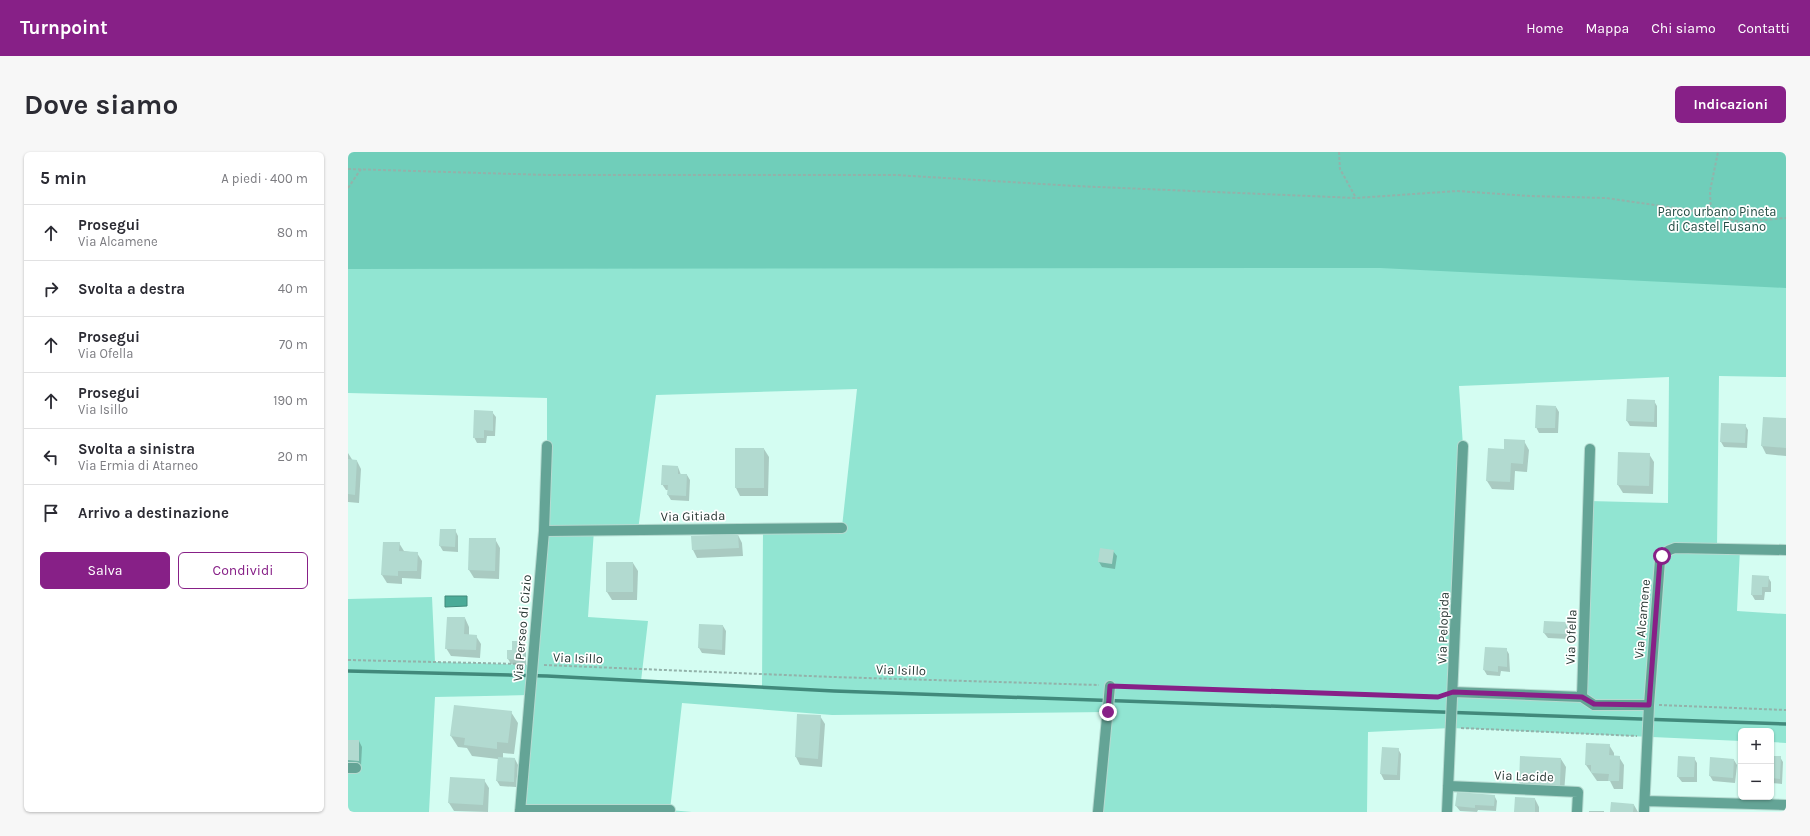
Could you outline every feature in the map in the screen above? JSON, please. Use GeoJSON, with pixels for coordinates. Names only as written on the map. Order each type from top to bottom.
{"type":"FeatureCollection","features":[{"type":"Feature","properties":{"kind":"street","name":"Via Perseo di Cizio"},"geometry":{"type":"LineString","coordinates":[[520,811],[531,665],[544,531],[547,446]]}},
{"type":"Feature","properties":{"kind":"street","name":"Via Pelopida"},"geometry":{"type":"LineString","coordinates":[[1447,812],[1463,446]]}},
{"type":"Feature","properties":{"kind":"street","name":"Via Ofella"},"geometry":{"type":"LineString","coordinates":[[1582,697],[1590,449]]}},
{"type":"Feature","properties":{"kind":"street","name":"Via Gitiada"},"geometry":{"type":"LineString","coordinates":[[544,531],[842,528]]}},
{"type":"Feature","properties":{"kind":"street","name":"Via Alcamene"},"geometry":{"type":"LineString","coordinates":[[1644,812],[1649,705],[1660,560],[1665,552],[1675,548],[1786,550]]}},
{"type":"Feature","properties":{"kind":"street"},"geometry":{"type":"LineString","coordinates":[[1098,812],[1110,686]]}},
{"type":"Feature","properties":{"kind":"street"},"geometry":{"type":"LineString","coordinates":[[1453,692],[1582,697],[1594,704],[1649,705]]}},
{"type":"Feature","properties":{"kind":"street","name":"Via Lacide"},"geometry":{"type":"LineString","coordinates":[[1448,786],[1578,792],[1577,812]]}},
{"type":"Feature","properties":{"kind":"street"},"geometry":{"type":"LineString","coordinates":[[1645,801],[1786,805]]}},
{"type":"Feature","properties":{"kind":"street"},"geometry":{"type":"LineString","coordinates":[[520,811],[670,810]]}},
{"type":"Feature","properties":{"kind":"path"},"geometry":{"type":"LineString","coordinates":[[1339,152],[1340,168],[1356,198]]}},
{"type":"Feature","properties":{"kind":"path"},"geometry":{"type":"LineString","coordinates":[[1711,215],[1710,191],[1718,152]]}},
{"type":"Feature","properties":{"kind":"path"},"geometry":{"type":"LineString","coordinates":[[348,169],[548,175],[896,175],[1083,186],[1356,198],[1457,191],[1530,196],[1606,198],[1711,215],[1741,222],[1786,218]]}},
{"type":"Feature","properties":{"kind":"path"},"geometry":{"type":"LineString","coordinates":[[348,188],[361,169]]}},
{"type":"Feature","properties":{"kind":"path","name":"Via Isillo"},"geometry":{"type":"LineString","coordinates":[[348,660],[531,665],[833,677],[1438,697],[1453,692]]}},
{"type":"Feature","properties":{"kind":"path"},"geometry":{"type":"LineString","coordinates":[[1649,705],[1786,710]]}},
{"type":"Feature","properties":{"kind":"path"},"geometry":{"type":"LineString","coordinates":[[1451,728],[1648,736]]}},
{"type":"Feature","properties":{"kind":"green space","name":"Parco urbano Pineta di Castel Fusano"},"geometry":{"type":"Polygon","coordinates":[[[348,152],[1786,152],[1786,288],[1380,268],[348,269],[348,152]]]}},
{"type":"Feature","properties":{"kind":"green space"},"geometry":{"type":"Polygon","coordinates":[[[348,169],[1786,218],[1786,377],[1719,376],[1717,548],[1740,549],[1737,611],[1786,614],[1786,743],[1774,742],[1774,728],[1738,728],[1738,741],[1451,728],[1368,732],[1367,812],[1098,812],[1108,712],[832,715],[682,703],[670,810],[692,812],[520,812],[529,695],[435,697],[429,812],[348,812],[348,599],[432,597],[435,662],[531,665],[547,446],[547,398],[348,393],[348,169]],[[1669,377],[1459,386],[1463,446],[1453,692],[1582,697],[1589,501],[1668,503],[1669,377]],[[857,389],[656,395],[638,530],[594,530],[588,617],[648,621],[641,681],[762,687],[763,528],[842,527],[857,389]]]}},
{"type":"Feature","properties":{"kind":"shaded area"},"geometry":{"type":"Polygon","coordinates":[[[445,596],[467,596],[467,606],[445,607],[445,596]]]}},
{"type":"Feature","properties":{"kind":"building"},"geometry":{"type":"Polygon","coordinates":[[[1627,399],[1655,400],[1654,422],[1626,421],[1627,399]]]}},
{"type":"Feature","properties":{"kind":"building"},"geometry":{"type":"Polygon","coordinates":[[[1536,405],[1556,406],[1555,428],[1535,428],[1536,405]]]}},
{"type":"Feature","properties":{"kind":"building"},"geometry":{"type":"Polygon","coordinates":[[[474,410],[493,411],[493,431],[484,430],[484,438],[473,438],[474,410]]]}},
{"type":"Feature","properties":{"kind":"building"},"geometry":{"type":"Polygon","coordinates":[[[1763,417],[1786,418],[1786,448],[1761,446],[1763,417]]]}},
{"type":"Feature","properties":{"kind":"building"},"geometry":{"type":"Polygon","coordinates":[[[1721,423],[1746,424],[1745,443],[1720,442],[1721,423]]]}},
{"type":"Feature","properties":{"kind":"building"},"geometry":{"type":"Polygon","coordinates":[[[1504,439],[1525,440],[1523,464],[1511,463],[1510,482],[1486,481],[1488,448],[1504,449],[1504,439]]]}},
{"type":"Feature","properties":{"kind":"building"},"geometry":{"type":"Polygon","coordinates":[[[735,448],[764,448],[764,488],[735,488],[735,448]]]}},
{"type":"Feature","properties":{"kind":"building"},"geometry":{"type":"Polygon","coordinates":[[[1618,452],[1650,453],[1649,486],[1617,485],[1618,452]]]}},
{"type":"Feature","properties":{"kind":"building"},"geometry":{"type":"Polygon","coordinates":[[[348,459],[357,460],[355,495],[348,494],[348,459]]]}},
{"type":"Feature","properties":{"kind":"building"},"geometry":{"type":"Polygon","coordinates":[[[662,465],[678,466],[678,474],[687,474],[686,496],[667,495],[668,485],[661,485],[662,465]]]}},
{"type":"Feature","properties":{"kind":"building"},"geometry":{"type":"Polygon","coordinates":[[[440,529],[456,529],[455,547],[439,546],[440,529]]]}},
{"type":"Feature","properties":{"kind":"building"},"geometry":{"type":"Polygon","coordinates":[[[738,534],[739,548],[692,550],[691,536],[738,534]]]}},
{"type":"Feature","properties":{"kind":"building"},"geometry":{"type":"Polygon","coordinates":[[[469,538],[496,538],[495,571],[468,570],[469,538]]]}},
{"type":"Feature","properties":{"kind":"building"},"geometry":{"type":"Polygon","coordinates":[[[383,542],[400,542],[399,551],[418,552],[417,571],[398,571],[398,576],[381,575],[383,542]]]}},
{"type":"Feature","properties":{"kind":"building"},"geometry":{"type":"Polygon","coordinates":[[[1100,548],[1114,550],[1112,564],[1098,562],[1100,548]]]}},
{"type":"Feature","properties":{"kind":"building"},"geometry":{"type":"Polygon","coordinates":[[[606,562],[633,562],[633,592],[606,592],[606,562]]]}},
{"type":"Feature","properties":{"kind":"building"},"geometry":{"type":"Polygon","coordinates":[[[1752,575],[1769,576],[1768,587],[1762,587],[1762,595],[1751,595],[1752,575]]]}},
{"type":"Feature","properties":{"kind":"building"},"geometry":{"type":"Polygon","coordinates":[[[447,617],[465,617],[464,634],[477,635],[476,650],[445,649],[447,617]]]}},
{"type":"Feature","properties":{"kind":"building"},"geometry":{"type":"Polygon","coordinates":[[[1544,621],[1566,622],[1565,634],[1543,633],[1544,621]]]}},
{"type":"Feature","properties":{"kind":"building"},"geometry":{"type":"Polygon","coordinates":[[[699,624],[723,625],[722,650],[698,648],[699,624]]]}},
{"type":"Feature","properties":{"kind":"building"},"geometry":{"type":"Polygon","coordinates":[[[512,641],[524,641],[523,660],[507,659],[507,650],[512,650],[512,641]]]}},
{"type":"Feature","properties":{"kind":"building"},"geometry":{"type":"Polygon","coordinates":[[[1485,647],[1507,648],[1507,667],[1498,666],[1498,672],[1483,670],[1485,647]]]}},
{"type":"Feature","properties":{"kind":"building"},"geometry":{"type":"Polygon","coordinates":[[[454,705],[512,711],[508,743],[497,742],[497,749],[464,745],[465,738],[450,736],[454,705]]]}},
{"type":"Feature","properties":{"kind":"building"},"geometry":{"type":"Polygon","coordinates":[[[797,714],[821,715],[818,759],[795,757],[797,714]]]}},
{"type":"Feature","properties":{"kind":"building"},"geometry":{"type":"Polygon","coordinates":[[[348,740],[359,740],[359,761],[348,760],[348,740]]]}},
{"type":"Feature","properties":{"kind":"building"},"geometry":{"type":"Polygon","coordinates":[[[1586,743],[1610,744],[1609,755],[1620,756],[1619,781],[1608,781],[1609,774],[1591,773],[1591,765],[1585,765],[1586,743]]]}},
{"type":"Feature","properties":{"kind":"building"},"geometry":{"type":"Polygon","coordinates":[[[1382,747],[1399,748],[1397,775],[1380,774],[1382,747]]]}},
{"type":"Feature","properties":{"kind":"building"},"geometry":{"type":"Polygon","coordinates":[[[1520,756],[1561,758],[1560,785],[1519,783],[1520,756]]]}},
{"type":"Feature","properties":{"kind":"building"},"geometry":{"type":"Polygon","coordinates":[[[1678,756],[1695,757],[1694,777],[1677,777],[1678,756]]]}},
{"type":"Feature","properties":{"kind":"building"},"geometry":{"type":"Polygon","coordinates":[[[1774,756],[1781,756],[1780,779],[1774,778],[1774,756]]]}},
{"type":"Feature","properties":{"kind":"building"},"geometry":{"type":"Polygon","coordinates":[[[498,757],[515,758],[514,782],[496,781],[498,757]]]}},
{"type":"Feature","properties":{"kind":"building"},"geometry":{"type":"Polygon","coordinates":[[[1710,757],[1734,759],[1733,778],[1709,776],[1710,757]]]}},
{"type":"Feature","properties":{"kind":"building"},"geometry":{"type":"Polygon","coordinates":[[[450,777],[485,779],[483,805],[448,803],[450,777]]]}},
{"type":"Feature","properties":{"kind":"building"},"geometry":{"type":"Polygon","coordinates":[[[1457,792],[1495,795],[1494,806],[1475,805],[1475,808],[1455,806],[1457,792]]]}},
{"type":"Feature","properties":{"kind":"building"},"geometry":{"type":"Polygon","coordinates":[[[1515,797],[1535,798],[1535,812],[1514,812],[1515,797]]]}},
{"type":"Feature","properties":{"kind":"building"},"geometry":{"type":"Polygon","coordinates":[[[1611,802],[1634,804],[1633,812],[1610,812],[1611,802]]]}},
{"type":"Feature","properties":{"kind":"waterway"},"geometry":{"type":"LineString","coordinates":[[348,671],[547,676],[834,691],[1786,724]]}},
{"type":"Feature","properties":{"kind":"route"},"geometry":{"type":"LineString","coordinates":[[1108,712],[1110,686],[1438,697],[1453,692],[1582,697],[1594,704],[1649,705],[1660,560],[1662,556]]}}]}
